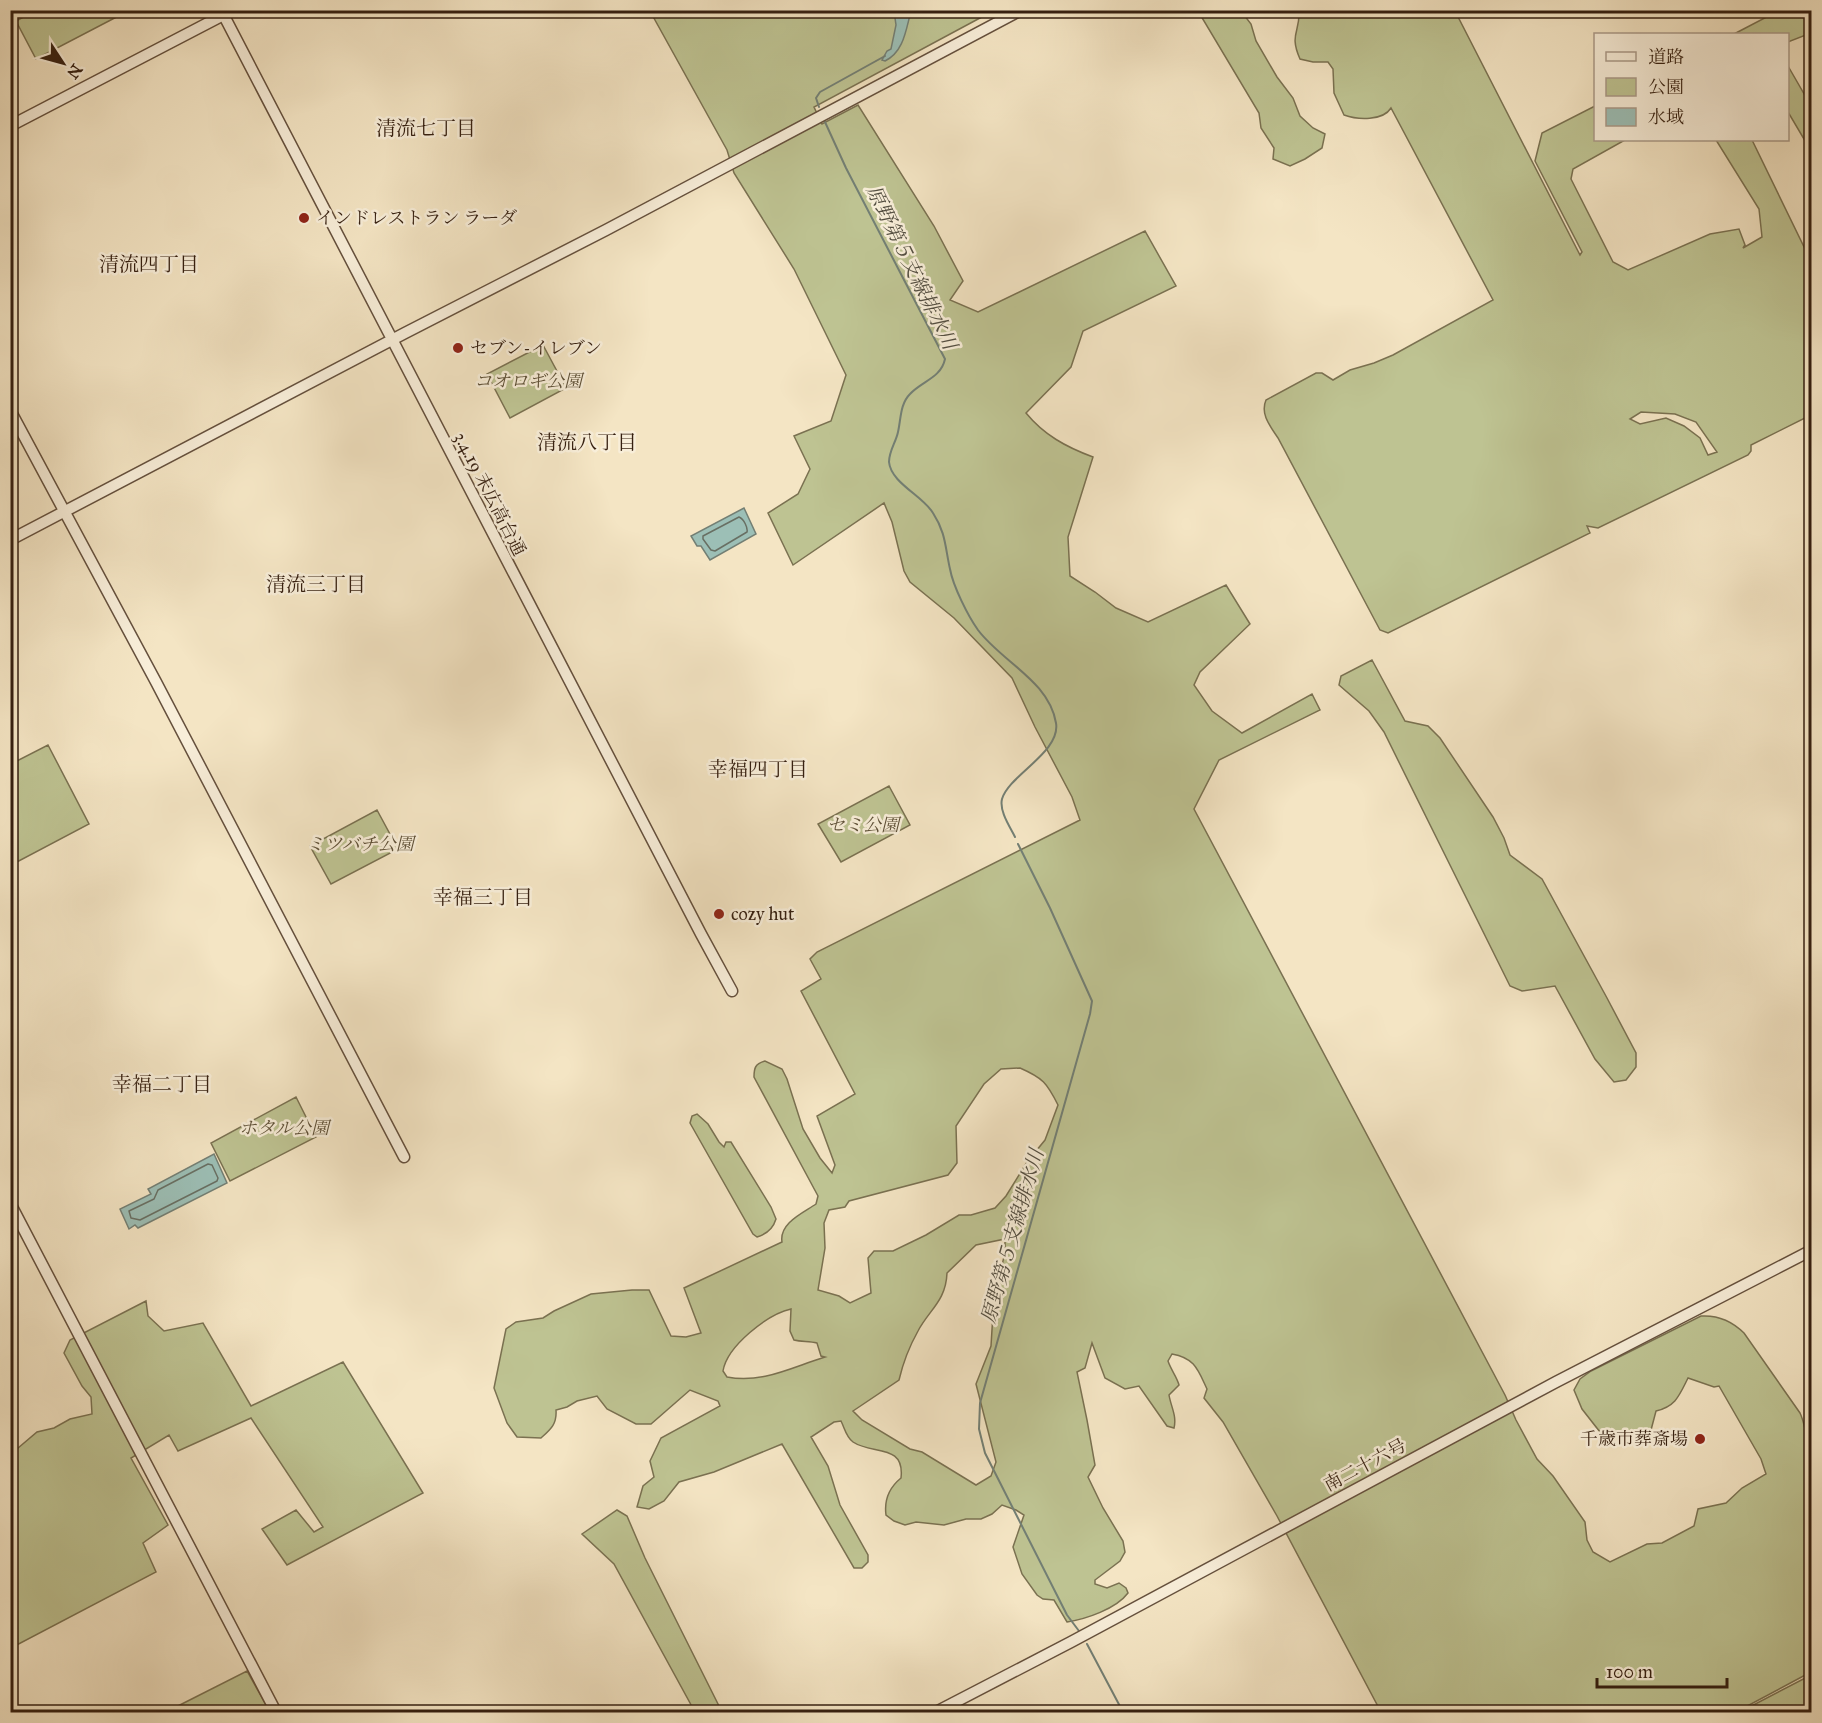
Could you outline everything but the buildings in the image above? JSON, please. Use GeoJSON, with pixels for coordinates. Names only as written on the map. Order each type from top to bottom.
{"type":"FeatureCollection","features":[{"type":"Feature","properties":{"kind":"street"},"geometry":{"type":"LineString","coordinates":[[10,540],[606,230],[1020,10]]}},
{"type":"Feature","properties":{"kind":"street"},"geometry":{"type":"LineString","coordinates":[[10,126],[226,12]]}},
{"type":"Feature","properties":{"kind":"street","name":"3.4.19 末広高台通"},"geometry":{"type":"LineString","coordinates":[[226,12],[392,340],[700,934],[732,991]]}},
{"type":"Feature","properties":{"kind":"street"},"geometry":{"type":"LineString","coordinates":[[10,410],[151,673],[404,1157]]}},
{"type":"Feature","properties":{"kind":"street"},"geometry":{"type":"LineString","coordinates":[[10,1203],[276,1713]]}},
{"type":"Feature","properties":{"kind":"street","name":"南二十六号"},"geometry":{"type":"LineString","coordinates":[[936,1713],[1556,1382],[1812,1250]]}},
{"type":"Feature","properties":{"kind":"green space"},"geometry":{"type":"Polygon","coordinates":[[[35,11],[128,11],[36,59],[16,21],[35,11]]]}},
{"type":"Feature","properties":{"kind":"green space"},"geometry":{"type":"Polygon","coordinates":[[[650,11],[993,11],[814,107],[822,124],[858,105],[934,226],[963,281],[950,300],[978,312],[1145,231],[1176,286],[1083,331],[1071,367],[1026,413],[1056,440],[1093,457],[1068,537],[1070,576],[1116,608],[1148,622],[1226,585],[1250,624],[1200,672],[1194,685],[1212,711],[1242,733],[1312,694],[1320,710],[1219,760],[1194,809],[1537,1459],[1553,1476],[1585,1522],[1587,1540],[1593,1552],[1610,1562],[1647,1544],[1662,1543],[1694,1526],[1698,1509],[1726,1503],[1742,1488],[1766,1474],[1761,1459],[1719,1386],[1714,1387],[1688,1378],[1673,1403],[1656,1411],[1651,1430],[1643,1437],[1631,1440],[1600,1432],[1582,1409],[1574,1390],[1580,1379],[1591,1371],[1701,1316],[1718,1318],[1729,1322],[1744,1333],[1800,1413],[1812,1444],[1811,1672],[1736,1712],[1381,1712],[1277,1516],[1223,1422],[1204,1398],[1207,1389],[1198,1371],[1186,1358],[1172,1354],[1168,1361],[1179,1385],[1169,1395],[1174,1415],[1174,1428],[1167,1426],[1139,1386],[1125,1389],[1105,1378],[1092,1343],[1085,1368],[1077,1372],[1095,1465],[1088,1477],[1123,1541],[1125,1552],[1120,1561],[1095,1580],[1095,1584],[1107,1588],[1119,1583],[1126,1588],[1128,1593],[1116,1604],[1100,1612],[1067,1622],[1054,1600],[1043,1599],[1037,1595],[1022,1574],[1013,1547],[1024,1515],[1002,1505],[992,1514],[981,1519],[966,1519],[944,1525],[916,1522],[905,1525],[894,1521],[886,1515],[886,1504],[894,1485],[901,1478],[898,1459],[886,1452],[853,1442],[841,1421],[834,1422],[811,1437],[828,1466],[840,1505],[868,1555],[868,1562],[862,1568],[854,1568],[782,1444],[714,1472],[679,1482],[664,1501],[649,1509],[637,1507],[643,1486],[654,1477],[650,1461],[661,1438],[720,1406],[718,1401],[690,1390],[651,1424],[636,1424],[607,1409],[597,1396],[556,1410],[553,1426],[541,1438],[517,1437],[507,1423],[494,1388],[506,1329],[516,1322],[543,1318],[591,1294],[649,1290],[671,1336],[686,1337],[701,1333],[684,1288],[782,1242],[784,1229],[788,1224],[816,1204],[818,1196],[754,1077],[756,1067],[765,1061],[782,1069],[803,1129],[832,1173],[835,1165],[817,1116],[855,1094],[801,991],[821,979],[810,959],[817,952],[1080,820],[1072,797],[1012,678],[954,618],[910,582],[904,571],[892,522],[884,503],[793,565],[768,513],[798,494],[810,469],[794,436],[831,421],[846,375],[794,269],[734,173],[727,150],[650,11]],[[1020,1068],[1001,1069],[984,1084],[956,1126],[957,1163],[948,1175],[849,1201],[845,1207],[829,1210],[824,1223],[825,1248],[818,1290],[839,1296],[850,1303],[871,1293],[868,1258],[874,1251],[893,1251],[959,1215],[971,1215],[995,1208],[1006,1196],[1027,1162],[1045,1140],[1058,1105],[1044,1082],[1020,1068]],[[1005,1239],[976,1245],[947,1273],[944,1291],[915,1337],[899,1380],[853,1411],[862,1420],[910,1449],[922,1452],[976,1485],[991,1476],[996,1462],[976,1384],[991,1346],[994,1297],[1005,1253],[1005,1239]],[[791,1309],[760,1324],[732,1351],[723,1371],[727,1377],[740,1379],[765,1376],[825,1357],[821,1356],[817,1343],[794,1340],[790,1331],[791,1309]]]}},
{"type":"Feature","properties":{"kind":"green space"},"geometry":{"type":"Polygon","coordinates":[[[1198,11],[1241,11],[1251,24],[1256,41],[1277,77],[1293,98],[1300,116],[1313,128],[1325,134],[1322,148],[1290,166],[1273,159],[1274,148],[1261,128],[1259,113],[1198,11]]]}},
{"type":"Feature","properties":{"kind":"green space"},"geometry":{"type":"Polygon","coordinates":[[[1299,11],[1455,11],[1580,255],[1582,252],[1535,161],[1542,133],[1594,107],[1594,141],[1623,141],[1573,169],[1571,179],[1613,262],[1628,270],[1710,234],[1739,229],[1745,245],[1743,248],[1762,237],[1759,209],[1717,141],[1752,141],[1807,253],[1811,247],[1811,415],[1751,445],[1748,455],[1598,528],[1587,526],[1590,533],[1388,633],[1380,630],[1267,420],[1264,405],[1266,400],[1316,373],[1322,373],[1333,380],[1350,370],[1393,355],[1493,300],[1391,108],[1382,115],[1370,118],[1344,115],[1334,93],[1333,69],[1328,62],[1300,59],[1295,39],[1299,11]],[[1641,412],[1630,419],[1640,424],[1666,418],[1684,426],[1700,438],[1708,455],[1717,452],[1696,422],[1675,414],[1641,412]]]}},
{"type":"Feature","properties":{"kind":"green space"},"geometry":{"type":"Polygon","coordinates":[[[1778,11],[1811,11],[1811,33],[1789,42],[1789,33],[1736,33],[1778,11]]]}},
{"type":"Feature","properties":{"kind":"green space"},"geometry":{"type":"Polygon","coordinates":[[[1789,68],[1811,106],[1811,151],[1789,114],[1789,68]]]}},
{"type":"Feature","properties":{"kind":"green space","name":"コオロギ公園"},"geometry":{"type":"Polygon","coordinates":[[[543,345],[566,388],[510,418],[487,374],[543,345]]]}},
{"type":"Feature","properties":{"kind":"green space"},"geometry":{"type":"Polygon","coordinates":[[[1372,660],[1405,721],[1428,726],[1440,738],[1493,817],[1510,855],[1542,879],[1636,1053],[1636,1067],[1626,1080],[1614,1082],[1595,1059],[1555,986],[1522,991],[1510,986],[1384,732],[1369,711],[1339,685],[1341,676],[1372,660]]]}},
{"type":"Feature","properties":{"kind":"green space"},"geometry":{"type":"Polygon","coordinates":[[[48,745],[89,824],[15,863],[10,855],[11,764],[48,745]]]}},
{"type":"Feature","properties":{"kind":"green space","name":"セミ公園"},"geometry":{"type":"Polygon","coordinates":[[[889,786],[910,825],[841,862],[818,824],[889,786]]]}},
{"type":"Feature","properties":{"kind":"green space","name":"ミツバチ公園"},"geometry":{"type":"Polygon","coordinates":[[[377,810],[398,849],[331,884],[310,846],[377,810]]]}},
{"type":"Feature","properties":{"kind":"green space","name":"ホタル公園"},"geometry":{"type":"Polygon","coordinates":[[[296,1097],[316,1137],[230,1181],[211,1143],[296,1097]]]}},
{"type":"Feature","properties":{"kind":"green space"},"geometry":{"type":"Polygon","coordinates":[[[697,1114],[708,1124],[724,1147],[726,1142],[731,1142],[771,1207],[776,1219],[775,1223],[764,1234],[757,1237],[753,1234],[690,1123],[692,1116],[697,1114]]]}},
{"type":"Feature","properties":{"kind":"green space"},"geometry":{"type":"Polygon","coordinates":[[[146,1301],[148,1316],[164,1331],[203,1323],[251,1406],[343,1362],[423,1493],[287,1565],[262,1529],[296,1510],[314,1532],[323,1527],[251,1418],[178,1451],[169,1435],[131,1458],[168,1525],[143,1543],[156,1572],[11,1648],[11,1454],[37,1432],[54,1428],[70,1419],[92,1414],[91,1397],[82,1386],[64,1353],[70,1340],[146,1301]]]}},
{"type":"Feature","properties":{"kind":"green space"},"geometry":{"type":"Polygon","coordinates":[[[617,1510],[627,1516],[645,1558],[722,1712],[695,1712],[614,1564],[582,1534],[617,1510]]]}},
{"type":"Feature","properties":{"kind":"green space"},"geometry":{"type":"Polygon","coordinates":[[[247,1671],[270,1712],[166,1712],[247,1671]]]}},
{"type":"Feature","properties":{"kind":"green space"},"geometry":{"type":"Polygon","coordinates":[[[1811,1675],[1811,1712],[1740,1712],[1811,1675]]]}},
{"type":"Feature","properties":{"kind":"water"},"geometry":{"type":"Polygon","coordinates":[[[894,11],[911,11],[900,46],[885,61],[882,60],[887,51],[891,49],[896,25],[894,11]]]}},
{"type":"Feature","properties":{"kind":"water"},"geometry":{"type":"Polygon","coordinates":[[[744,508],[756,534],[710,560],[691,536],[744,508]]]}},
{"type":"Feature","properties":{"kind":"water"},"geometry":{"type":"Polygon","coordinates":[[[214,1154],[227,1183],[138,1228],[135,1225],[129,1229],[120,1209],[151,1194],[148,1189],[214,1154]]]}},
{"type":"Feature","properties":{"kind":"waterway","name":"原野第５支線排水川"},"geometry":{"type":"LineString","coordinates":[[819,107],[816,98],[820,92],[885,56]]}},
{"type":"Feature","properties":{"kind":"waterway","name":"原野第５支線排水川"},"geometry":{"type":"LineString","coordinates":[[825,122],[846,168],[945,359],[940,371],[915,390],[904,402],[897,436],[889,458],[891,470],[901,483],[928,507],[937,520],[943,534],[954,584],[974,624],[999,652],[1035,684],[1052,708],[1056,723],[1051,744],[1014,781],[1002,799],[1003,814],[1015,837]]}},
{"type":"Feature","properties":{"kind":"waterway","name":"原野第５支線排水川"},"geometry":{"type":"LineString","coordinates":[[1018,844],[1092,1001],[980,1403],[979,1429],[985,1453],[1067,1615],[1079,1631]]}},
{"type":"Feature","properties":{"kind":"waterway","name":"原野第５支線排水川"},"geometry":{"type":"LineString","coordinates":[[1087,1644],[1123,1712]]}},
{"type":"Feature","properties":{"kind":"place","name":"インドレストラン ラーダ"},"geometry":{"type":"Point","coordinates":[304,218]}},
{"type":"Feature","properties":{"kind":"place","name":"セブン-イレブン"},"geometry":{"type":"Point","coordinates":[458,348]}},
{"type":"Feature","properties":{"kind":"place","name":"cozy hut"},"geometry":{"type":"Point","coordinates":[719,914]}},
{"type":"Feature","properties":{"kind":"place","name":"千歳市葬斎場"},"geometry":{"type":"Point","coordinates":[1700,1439]}},
{"type":"Feature","properties":{"kind":"district","name":"清流七丁目"},"geometry":{"type":"Point","coordinates":[426,128]}},
{"type":"Feature","properties":{"kind":"district","name":"清流四丁目"},"geometry":{"type":"Point","coordinates":[149,264]}},
{"type":"Feature","properties":{"kind":"district","name":"清流八丁目"},"geometry":{"type":"Point","coordinates":[587,442]}},
{"type":"Feature","properties":{"kind":"district","name":"清流三丁目"},"geometry":{"type":"Point","coordinates":[316,584]}},
{"type":"Feature","properties":{"kind":"district","name":"幸福四丁目"},"geometry":{"type":"Point","coordinates":[758,769]}},
{"type":"Feature","properties":{"kind":"district","name":"幸福三丁目"},"geometry":{"type":"Point","coordinates":[483,897]}},
{"type":"Feature","properties":{"kind":"district","name":"幸福二丁目"},"geometry":{"type":"Point","coordinates":[162,1084]}}]}
